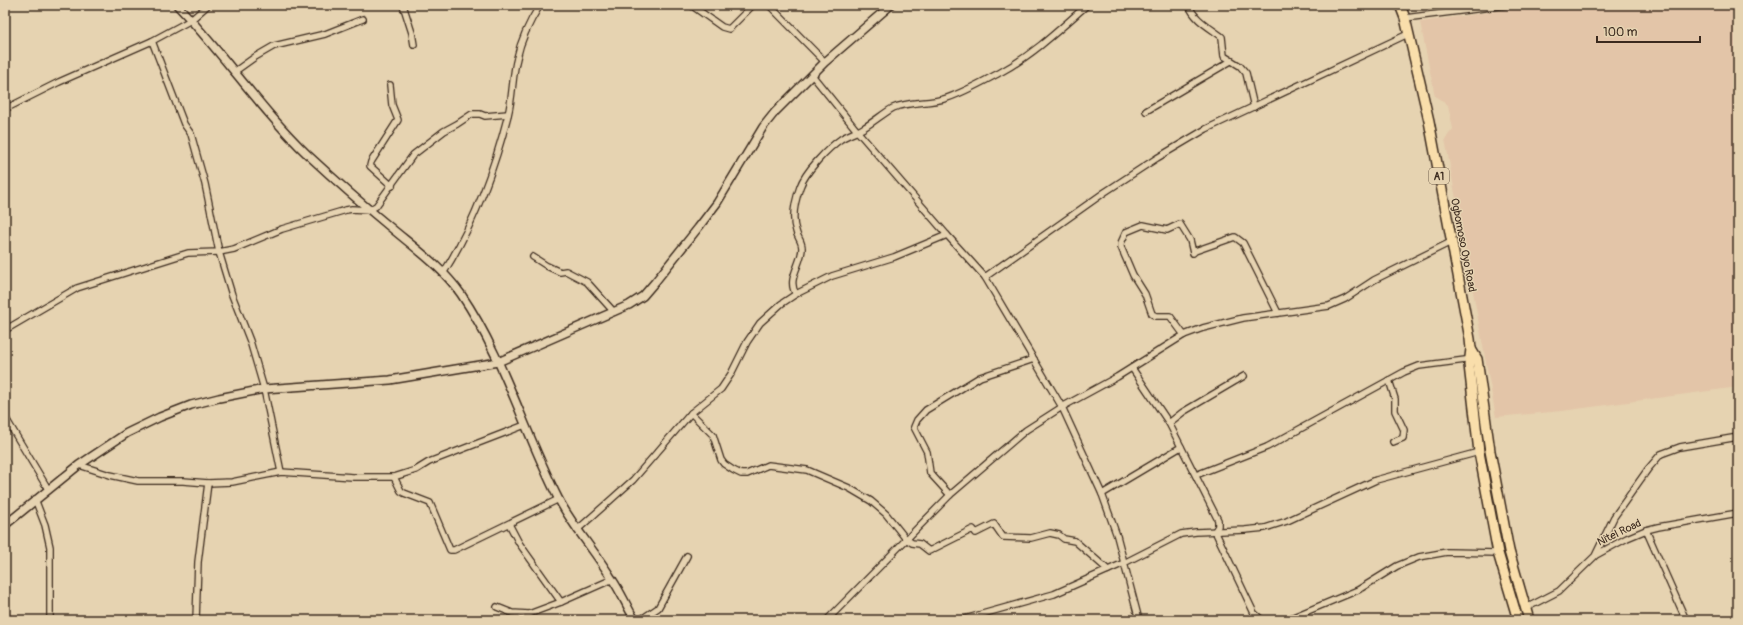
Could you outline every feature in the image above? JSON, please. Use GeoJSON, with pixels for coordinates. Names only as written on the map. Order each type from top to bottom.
{"type":"FeatureCollection","features":[{"type":"Feature","properties":{"kind":"highway","name":"Ogbomoso Oyo Road"},"geometry":{"type":"LineString","coordinates":[[1402,10],[1429,121],[1509,551],[1529,620]]}},
{"type":"Feature","properties":{"kind":"highway","name":"Ogbomoso Oyo Road"},"geometry":{"type":"LineString","coordinates":[[1473,359],[1479,452],[1498,553],[1518,620]]}},
{"type":"Feature","properties":{"kind":"street"},"geometry":{"type":"LineString","coordinates":[[177,5],[249,91],[307,154],[369,210],[444,272],[460,292],[498,362],[559,499],[577,530],[613,579],[635,620]]}},
{"type":"Feature","properties":{"kind":"street"},"geometry":{"type":"LineString","coordinates":[[5,109],[59,82],[152,41],[191,20],[208,5]]}},
{"type":"Feature","properties":{"kind":"street"},"geometry":{"type":"LineString","coordinates":[[403,5],[412,33],[414,45]]}},
{"type":"Feature","properties":{"kind":"street"},"geometry":{"type":"LineString","coordinates":[[444,272],[458,250],[480,204],[508,114],[517,58],[523,39],[540,5]]}},
{"type":"Feature","properties":{"kind":"street"},"geometry":{"type":"LineString","coordinates":[[691,5],[722,27],[729,29],[753,5]]}},
{"type":"Feature","properties":{"kind":"street"},"geometry":{"type":"LineString","coordinates":[[769,5],[825,62]]}},
{"type":"Feature","properties":{"kind":"street"},"geometry":{"type":"LineString","coordinates":[[5,525],[35,499],[79,465],[127,433],[160,417],[191,405],[264,389],[390,380],[498,362],[629,305],[643,296],[655,282],[717,202],[763,127],[775,112],[825,62],[891,5]]}},
{"type":"Feature","properties":{"kind":"street"},"geometry":{"type":"LineString","coordinates":[[796,294],[793,289],[792,280],[801,255],[802,246],[796,233],[794,216],[800,185],[826,152],[848,136],[858,132],[894,108],[908,104],[927,103],[948,98],[1001,72],[1027,57],[1088,5]]}},
{"type":"Feature","properties":{"kind":"street"},"geometry":{"type":"LineString","coordinates":[[1189,5],[1191,11],[1197,18],[1222,37],[1224,56],[1240,66],[1246,73],[1254,107]]}},
{"type":"Feature","properties":{"kind":"street"},"geometry":{"type":"LineString","coordinates":[[1402,10],[1507,5]]}},
{"type":"Feature","properties":{"kind":"street"},"geometry":{"type":"LineString","coordinates":[[234,72],[274,46],[325,34],[363,19]]}},
{"type":"Feature","properties":{"kind":"street"},"geometry":{"type":"LineString","coordinates":[[985,277],[1105,192],[1157,158],[1206,129],[1408,34]]}},
{"type":"Feature","properties":{"kind":"street"},"geometry":{"type":"LineString","coordinates":[[152,41],[184,124],[191,134],[219,252],[232,295],[250,341],[264,389],[282,472]]}},
{"type":"Feature","properties":{"kind":"street"},"geometry":{"type":"LineString","coordinates":[[1146,111],[1231,61]]}},
{"type":"Feature","properties":{"kind":"street"},"geometry":{"type":"LineString","coordinates":[[812,75],[858,132],[985,277],[1062,406],[1102,494],[1117,536],[1139,620]]}},
{"type":"Feature","properties":{"kind":"street"},"geometry":{"type":"LineString","coordinates":[[390,85],[392,105],[398,120],[371,162],[370,166],[392,186]]}},
{"type":"Feature","properties":{"kind":"street"},"geometry":{"type":"LineString","coordinates":[[5,330],[77,288],[188,253],[219,252],[234,249],[282,229],[339,212],[352,209],[369,210],[376,206],[413,156],[444,131],[472,114],[480,114],[485,116],[508,114]]}},
{"type":"Feature","properties":{"kind":"street"},"geometry":{"type":"LineString","coordinates":[[1184,335],[1170,316],[1156,316],[1152,314],[1145,294],[1133,275],[1121,247],[1121,243],[1126,232],[1143,225],[1167,230],[1180,224],[1190,240],[1194,253],[1196,250],[1235,237],[1243,243],[1278,313]]}},
{"type":"Feature","properties":{"kind":"street"},"geometry":{"type":"LineString","coordinates":[[577,530],[633,480],[691,413],[721,389],[731,374],[747,342],[760,323],[781,304],[796,294],[832,276],[894,257],[947,235]]}},
{"type":"Feature","properties":{"kind":"street"},"geometry":{"type":"LineString","coordinates":[[827,620],[950,494],[1026,430],[1062,406],[1132,368],[1184,335],[1203,328],[1243,318],[1330,306],[1345,299],[1374,280],[1451,242]]}},
{"type":"Feature","properties":{"kind":"street"},"geometry":{"type":"LineString","coordinates":[[533,257],[547,266],[560,272],[566,271],[587,282],[614,312]]}},
{"type":"Feature","properties":{"kind":"street"},"geometry":{"type":"LineString","coordinates":[[950,494],[930,473],[927,452],[914,427],[917,420],[926,410],[980,377],[1034,359]]}},
{"type":"Feature","properties":{"kind":"street"},"geometry":{"type":"LineString","coordinates":[[1196,475],[1273,444],[1389,380],[1419,366],[1473,359]]}},
{"type":"Feature","properties":{"kind":"street"},"geometry":{"type":"LineString","coordinates":[[1132,368],[1169,423],[1196,475],[1218,520],[1218,526],[1214,531]]}},
{"type":"Feature","properties":{"kind":"street"},"geometry":{"type":"LineString","coordinates":[[1169,423],[1183,412],[1244,376]]}},
{"type":"Feature","properties":{"kind":"street"},"geometry":{"type":"LineString","coordinates":[[1389,380],[1395,399],[1395,411],[1404,430],[1403,438],[1393,442]]}},
{"type":"Feature","properties":{"kind":"street"},"geometry":{"type":"LineString","coordinates":[[691,413],[713,436],[721,460],[733,470],[741,474],[747,474],[768,465],[807,470],[854,491],[871,501],[886,514],[906,539],[912,543],[920,544],[929,551],[973,529],[976,533],[994,524],[1003,537],[1035,538],[1050,533],[1059,535],[1064,539],[1074,541],[1108,570]]}},
{"type":"Feature","properties":{"kind":"street"},"geometry":{"type":"LineString","coordinates":[[5,417],[48,490]]}},
{"type":"Feature","properties":{"kind":"street"},"geometry":{"type":"LineString","coordinates":[[79,465],[110,475],[138,481],[183,481],[208,484],[232,482],[282,472],[353,477],[394,477],[416,470],[429,462],[525,425]]}},
{"type":"Feature","properties":{"kind":"street"},"geometry":{"type":"LineString","coordinates":[[1596,554],[1614,517],[1648,469],[1661,454],[1680,447],[1738,437]]}},
{"type":"Feature","properties":{"kind":"street"},"geometry":{"type":"LineString","coordinates":[[1102,494],[1181,447]]}},
{"type":"Feature","properties":{"kind":"street"},"geometry":{"type":"LineString","coordinates":[[962,620],[1054,594],[1124,563],[1181,534],[1265,528],[1287,521],[1376,480],[1479,452]]}},
{"type":"Feature","properties":{"kind":"street"},"geometry":{"type":"LineString","coordinates":[[394,477],[401,491],[430,503],[450,550],[454,550],[559,499]]}},
{"type":"Feature","properties":{"kind":"street"},"geometry":{"type":"LineString","coordinates":[[196,620],[198,562],[208,484]]}},
{"type":"Feature","properties":{"kind":"street"},"geometry":{"type":"LineString","coordinates":[[35,499],[45,525],[50,547],[50,620]]}},
{"type":"Feature","properties":{"kind":"street","name":"Nitel Road"},"geometry":{"type":"LineString","coordinates":[[1526,608],[1559,591],[1596,554],[1646,530],[1738,513]]}},
{"type":"Feature","properties":{"kind":"street"},"geometry":{"type":"LineString","coordinates":[[509,524],[519,543],[561,602]]}},
{"type":"Feature","properties":{"kind":"street"},"geometry":{"type":"LineString","coordinates":[[1646,530],[1686,620]]}},
{"type":"Feature","properties":{"kind":"street"},"geometry":{"type":"LineString","coordinates":[[1214,531],[1254,613],[1262,620]]}},
{"type":"Feature","properties":{"kind":"street"},"geometry":{"type":"LineString","coordinates":[[1286,620],[1358,590],[1397,566],[1419,557],[1447,552],[1498,553]]}},
{"type":"Feature","properties":{"kind":"street"},"geometry":{"type":"LineString","coordinates":[[640,620],[658,608],[687,556]]}},
{"type":"Feature","properties":{"kind":"street"},"geometry":{"type":"LineString","coordinates":[[497,607],[512,613],[529,614],[561,602],[613,579]]}},
{"type":"Feature","properties":{"kind":"shaded area"},"geometry":{"type":"Polygon","coordinates":[[[1538,5],[1738,5],[1738,387],[1562,411],[1496,417],[1445,139],[1453,129],[1448,105],[1435,96],[1420,22],[1538,5]]]}}]}
